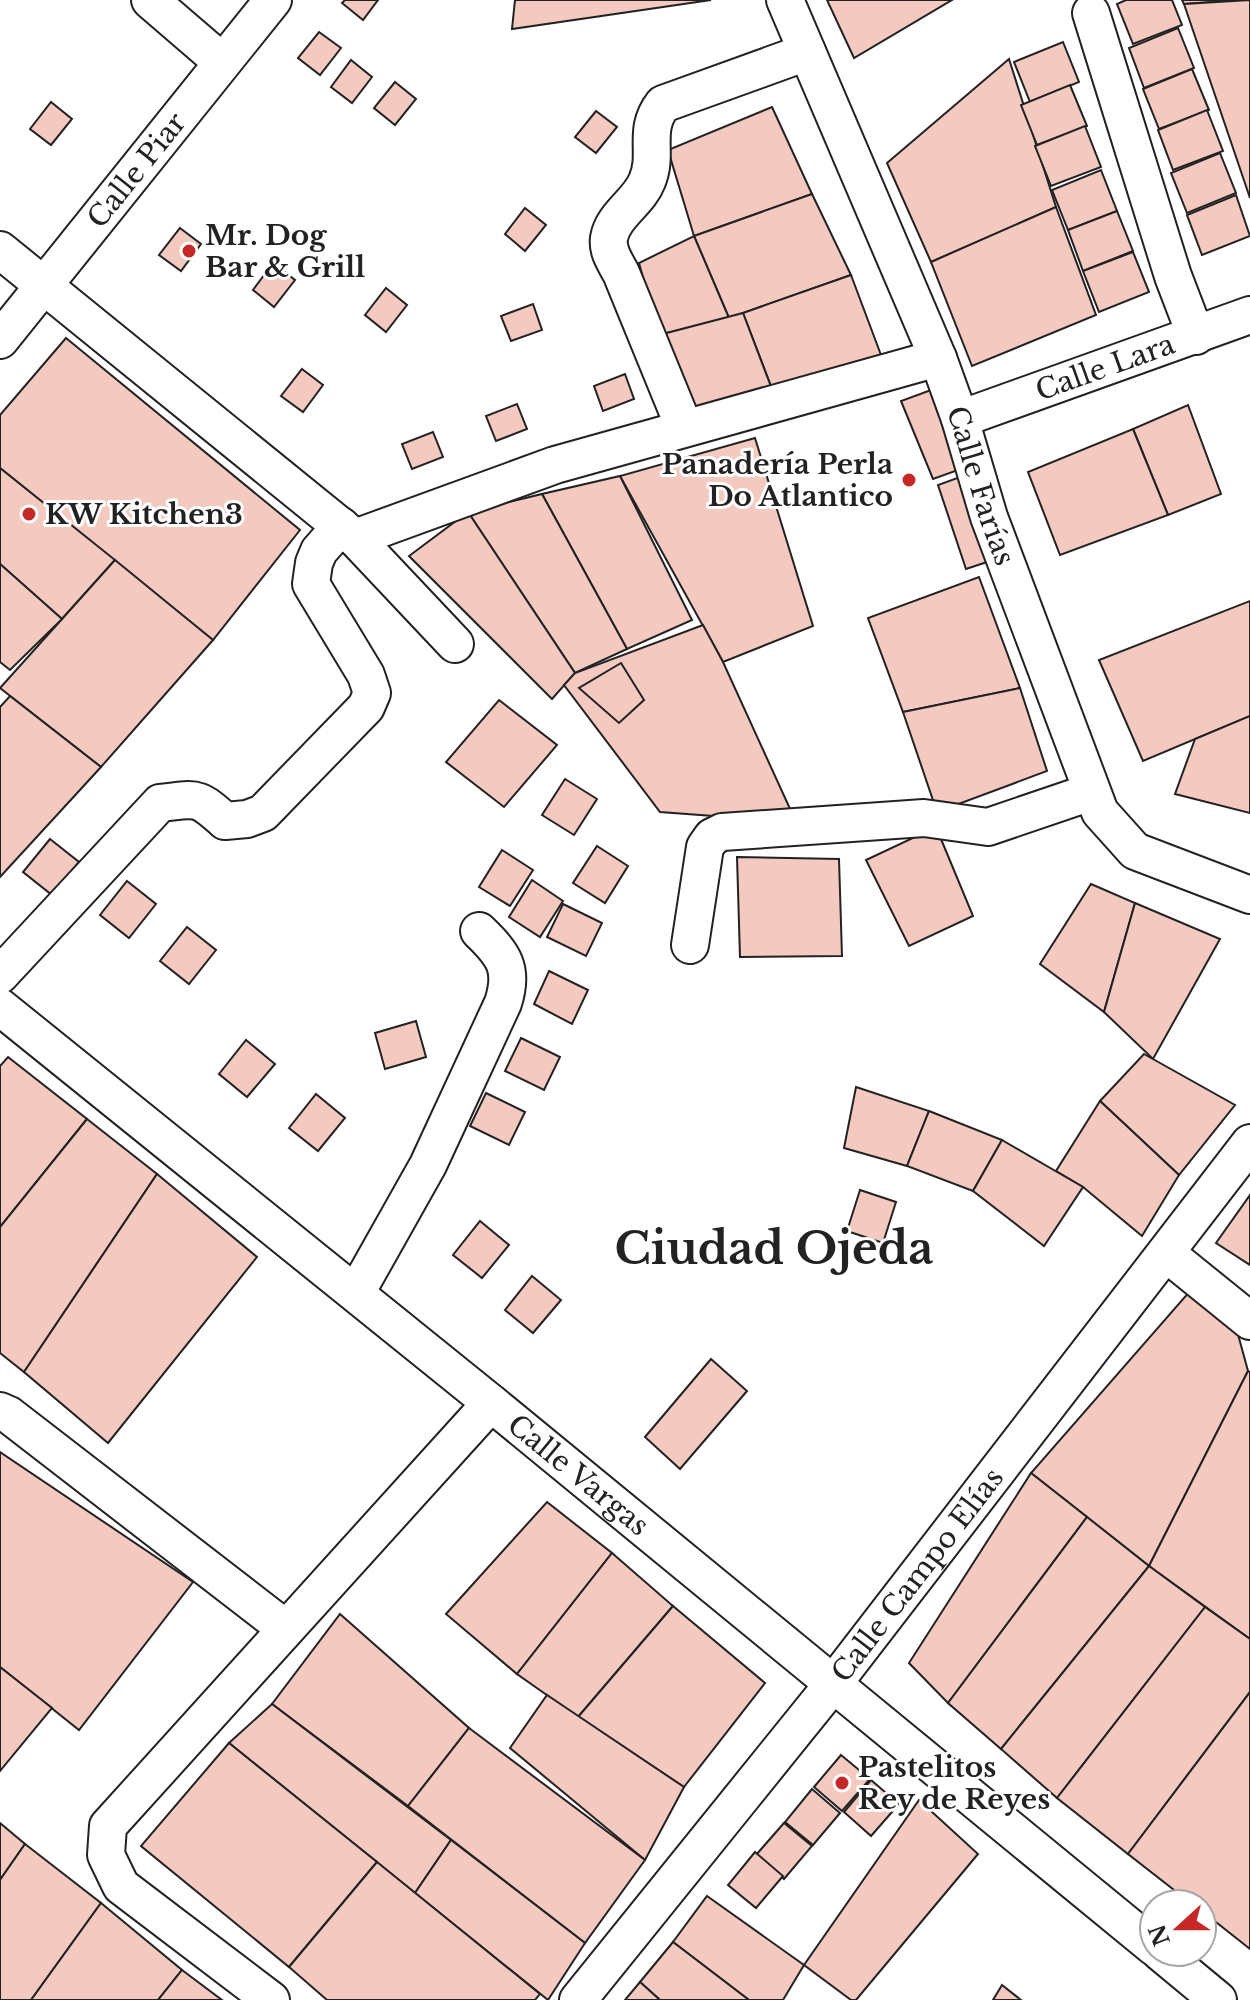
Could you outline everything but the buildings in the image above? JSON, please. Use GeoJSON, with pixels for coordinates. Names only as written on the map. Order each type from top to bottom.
{"type":"FeatureCollection","features":[{"type":"Feature","properties":{"kind":"street"},"geometry":{"type":"LineString","coordinates":[[150,0],[222,62]]}},
{"type":"Feature","properties":{"kind":"street","name":"Calle Piar"},"geometry":{"type":"LineString","coordinates":[[0,340],[273,0]]}},
{"type":"Feature","properties":{"kind":"street","name":"Calle Farías"},"geometry":{"type":"LineString","coordinates":[[785,0],[938,358],[989,517],[1100,812],[1135,851],[1250,895]]}},
{"type":"Feature","properties":{"kind":"street"},"geometry":{"type":"LineString","coordinates":[[1091,13],[1173,276],[1196,336]]}},
{"type":"Feature","properties":{"kind":"street"},"geometry":{"type":"LineString","coordinates":[[684,427],[609,250],[609,236],[647,182],[653,117],[663,104],[807,52]]}},
{"type":"Feature","properties":{"kind":"street"},"geometry":{"type":"LineString","coordinates":[[0,250],[348,532],[455,644]]}},
{"type":"Feature","properties":{"kind":"street","name":"Calle Lara"},"geometry":{"type":"LineString","coordinates":[[960,419],[1250,315]]}},
{"type":"Feature","properties":{"kind":"street"},"geometry":{"type":"LineString","coordinates":[[0,975],[160,803],[190,799],[204,802],[225,821],[247,819],[263,813],[366,707],[372,693],[366,675],[311,584],[319,551],[348,532],[555,465],[938,358]]}},
{"type":"Feature","properties":{"kind":"street"},"geometry":{"type":"LineString","coordinates":[[690,945],[705,847],[712,837],[722,832],[924,818],[988,827],[1091,792]]}},
{"type":"Feature","properties":{"kind":"street"},"geometry":{"type":"LineString","coordinates":[[356,1293],[428,1165],[503,1003],[509,985],[506,968],[499,950],[479,931]]}},
{"type":"Feature","properties":{"kind":"street","name":"Calle Vargas"},"geometry":{"type":"LineString","coordinates":[[0,1007],[356,1293],[1138,1934]]}},
{"type":"Feature","properties":{"kind":"street","name":"Calle Campo Elías"},"geometry":{"type":"LineString","coordinates":[[578,2000],[833,1684],[1250,1143]]}},
{"type":"Feature","properties":{"kind":"street"},"geometry":{"type":"LineString","coordinates":[[1166,1253],[1250,1321]]}},
{"type":"Feature","properties":{"kind":"street"},"geometry":{"type":"LineString","coordinates":[[271,2000],[121,1886],[106,1855],[108,1826],[491,1403]]}},
{"type":"Feature","properties":{"kind":"street"},"geometry":{"type":"LineString","coordinates":[[0,1411],[286,1629]]}},
{"type":"Feature","properties":{"kind":"street"},"geometry":{"type":"LineString","coordinates":[[1179,1968],[1218,2000]]}},
{"type":"Feature","properties":{"kind":"place","name":"Mr. Dog Bar & Grill"},"geometry":{"type":"Point","coordinates":[189,251]}},
{"type":"Feature","properties":{"kind":"place","name":"Panadería Perla Do Atlantico"},"geometry":{"type":"Point","coordinates":[909,480]}},
{"type":"Feature","properties":{"kind":"place","name":"KW Kitchen3"},"geometry":{"type":"Point","coordinates":[29,514]}},
{"type":"Feature","properties":{"kind":"place","name":"Pastelitos Rey de Reyes"},"geometry":{"type":"Point","coordinates":[842,1783]}},
{"type":"Feature","properties":{"kind":"district","name":"Ciudad Ojeda"},"geometry":{"type":"Point","coordinates":[774,1248]}}]}
